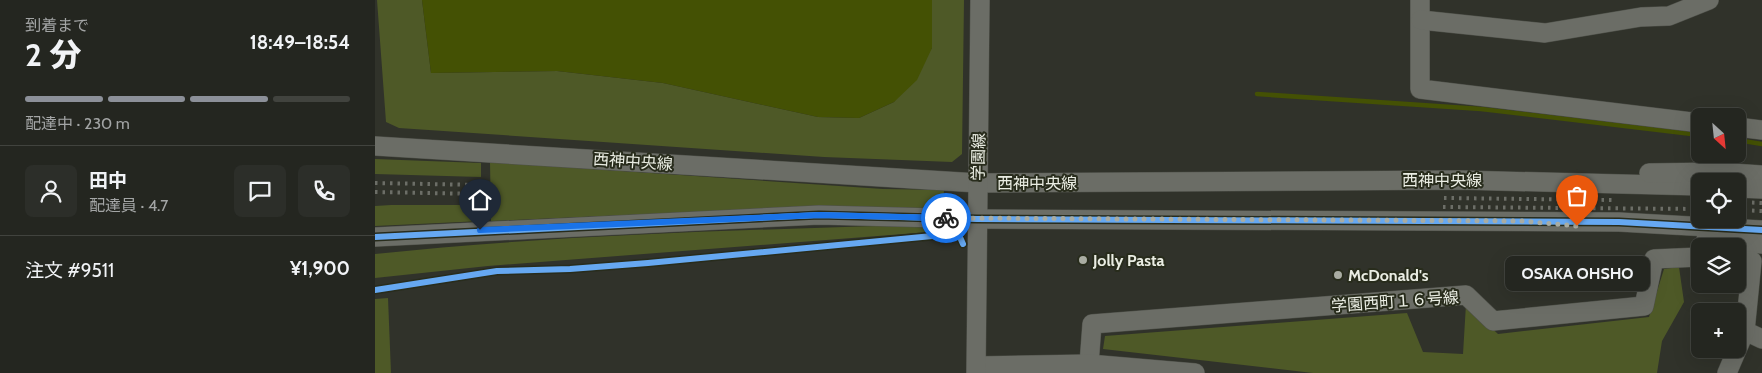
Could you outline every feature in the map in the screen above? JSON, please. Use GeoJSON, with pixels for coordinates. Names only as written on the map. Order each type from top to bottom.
{"type":"FeatureCollection","features":[{"type":"Feature","properties":{"kind":"street","name":"学園線"},"geometry":{"type":"LineString","coordinates":[[977,369],[980,0]]}},
{"type":"Feature","properties":{"kind":"street"},"geometry":{"type":"LineString","coordinates":[[1420,0],[1420,89],[1691,122]]}},
{"type":"Feature","properties":{"kind":"street"},"geometry":{"type":"LineString","coordinates":[[1421,20],[1545,33],[1641,17],[1669,16],[1709,0]]}},
{"type":"Feature","properties":{"kind":"street"},"geometry":{"type":"LineString","coordinates":[[1746,129],[1762,130]]}},
{"type":"Feature","properties":{"kind":"street","name":"西神中央線"},"geometry":{"type":"LineString","coordinates":[[375,146],[978,183],[1460,180],[1691,186]]}},
{"type":"Feature","properties":{"kind":"street"},"geometry":{"type":"LineString","coordinates":[[1460,180],[1559,174],[1717,172],[1762,175]]}},
{"type":"Feature","properties":{"kind":"street"},"geometry":{"type":"LineString","coordinates":[[1746,188],[1762,189]]}},
{"type":"Feature","properties":{"kind":"street"},"geometry":{"type":"LineString","coordinates":[[377,237],[819,215],[977,219],[1522,221],[1691,225],[1762,230]]}},
{"type":"Feature","properties":{"kind":"street"},"geometry":{"type":"LineString","coordinates":[[1522,221],[1762,244]]}},
{"type":"Feature","properties":{"kind":"street","name":"学園西町１６号線"},"geometry":{"type":"LineString","coordinates":[[1089,364],[1092,324],[1466,295],[1493,321],[1644,306],[1654,259],[1691,257]]}},
{"type":"Feature","properties":{"kind":"street"},"geometry":{"type":"LineString","coordinates":[[1727,373],[1754,335],[1752,261],[1746,261]]}},
{"type":"Feature","properties":{"kind":"street"},"geometry":{"type":"LineString","coordinates":[[977,369],[1030,369],[1089,364],[1187,373]]}},
{"type":"Feature","properties":{"kind":"shaded area"},"geometry":{"type":"Polygon","coordinates":[[[377,0],[422,0],[431,73],[557,71],[663,83],[818,117],[859,118],[894,102],[932,48],[932,0],[964,0],[962,154],[952,162],[824,157],[399,128],[386,122],[377,0]]]}},
{"type":"Feature","properties":{"kind":"shaded area"},"geometry":{"type":"Polygon","coordinates":[[[422,0],[932,0],[932,48],[917,80],[894,102],[859,118],[818,117],[663,83],[557,71],[431,73],[422,0]]]}},
{"type":"Feature","properties":{"kind":"shaded area"},"geometry":{"type":"Polygon","coordinates":[[[375,159],[481,163],[481,177],[375,174],[375,159]]]}},
{"type":"Feature","properties":{"kind":"shaded area"},"geometry":{"type":"Polygon","coordinates":[[[490,162],[883,189],[944,190],[943,209],[786,208],[491,221],[490,162]]]}},
{"type":"Feature","properties":{"kind":"shaded area"},"geometry":{"type":"Polygon","coordinates":[[[482,205],[482,221],[375,226],[375,206],[482,205]]]}},
{"type":"Feature","properties":{"kind":"shaded area"},"geometry":{"type":"Polygon","coordinates":[[[941,224],[942,231],[488,266],[375,278],[375,254],[446,247],[587,237],[941,224]]]}},
{"type":"Feature","properties":{"kind":"shaded area"},"geometry":{"type":"Polygon","coordinates":[[[1679,267],[1684,302],[1662,341],[1657,373],[1313,373],[1103,349],[1105,336],[1407,313],[1423,352],[1463,354],[1466,304],[1498,334],[1649,317],[1664,269],[1679,267]]]}},
{"type":"Feature","properties":{"kind":"shaded area"},"geometry":{"type":"Polygon","coordinates":[[[388,298],[391,373],[375,373],[375,299],[388,298]]]}},
{"type":"Feature","properties":{"kind":"waterway"},"geometry":{"type":"LineString","coordinates":[[1257,94],[1481,109],[1691,134]]}},
{"type":"Feature","properties":{"kind":"waterway"},"geometry":{"type":"LineString","coordinates":[[1746,141],[1762,144]]}},
{"type":"Feature","properties":{"kind":"railway"},"geometry":{"type":"LineString","coordinates":[[375,183],[481,185]]}},
{"type":"Feature","properties":{"kind":"railway"},"geometry":{"type":"LineString","coordinates":[[375,192],[481,194]]}},
{"type":"Feature","properties":{"kind":"railway"},"geometry":{"type":"LineString","coordinates":[[1444,198],[1612,200]]}},
{"type":"Feature","properties":{"kind":"railway"},"geometry":{"type":"LineString","coordinates":[[1746,202],[1762,203]]}},
{"type":"Feature","properties":{"kind":"railway"},"geometry":{"type":"LineString","coordinates":[[1443,207],[1691,209]]}},
{"type":"Feature","properties":{"kind":"railway"},"geometry":{"type":"LineString","coordinates":[[1746,210],[1762,211]]}},
{"type":"Feature","properties":{"kind":"cycle path"},"geometry":{"type":"LineString","coordinates":[[375,237],[819,215],[977,219],[1619,222],[1762,230]]}},
{"type":"Feature","properties":{"kind":"cycle path"},"geometry":{"type":"LineString","coordinates":[[375,290],[497,271],[570,269],[648,263],[943,235],[959,235],[963,244]]}},
{"type":"Feature","properties":{"kind":"way so far"},"geometry":{"type":"LineString","coordinates":[[946,218],[1522,221],[1577,226]]}},
{"type":"Feature","properties":{"kind":"place","name":"OSAKA OHSHO"},"geometry":{"type":"Point","coordinates":[1577,226]}},
{"type":"Feature","properties":{"kind":"place","name":"Jolly Pasta"},"geometry":{"type":"Point","coordinates":[1083,260]}},
{"type":"Feature","properties":{"kind":"place","name":"McDonald's"},"geometry":{"type":"Point","coordinates":[1338,275]}},
{"type":"Feature","properties":{"kind":"route"},"geometry":{"type":"LineString","coordinates":[[480,230],[819,215],[946,218]]}}]}
